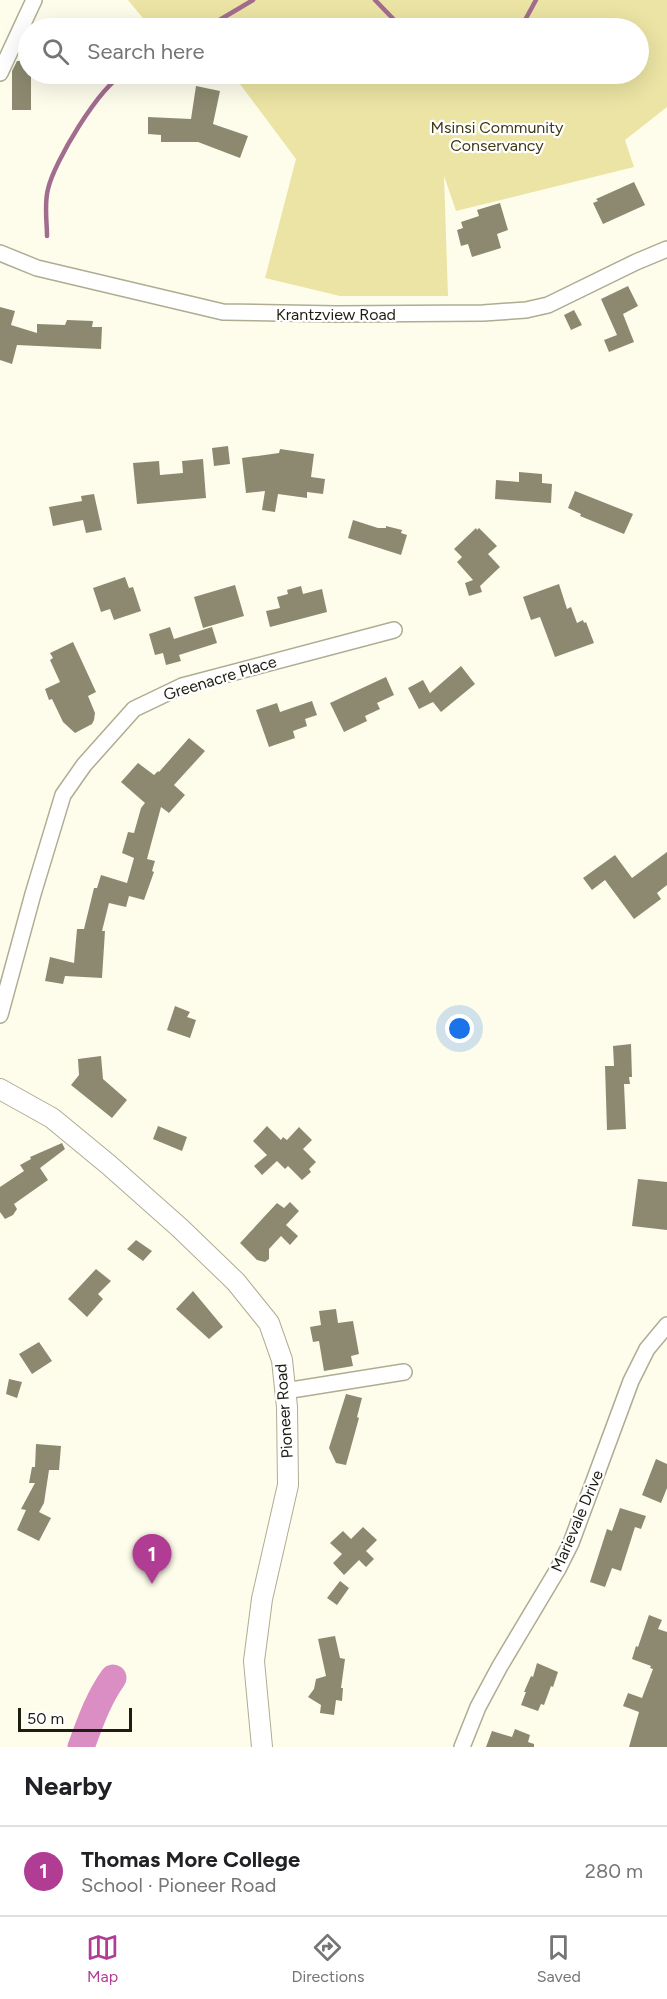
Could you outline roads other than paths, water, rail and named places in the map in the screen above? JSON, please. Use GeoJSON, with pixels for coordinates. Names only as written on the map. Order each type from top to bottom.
{"type":"FeatureCollection","features":[{"type":"Feature","properties":{"kind":"main road","name":"Pioneer Road"},"geometry":{"type":"LineString","coordinates":[[0,1089],[52,1118],[171,1221],[236,1282],[269,1323],[282,1360],[288,1485],[262,1599],[254,1661],[262,1747]]}},
{"type":"Feature","properties":{"kind":"street"},"geometry":{"type":"LineString","coordinates":[[26,18],[34,0]]}},
{"type":"Feature","properties":{"kind":"street"},"geometry":{"type":"LineString","coordinates":[[0,73],[18,34]]}},
{"type":"Feature","properties":{"kind":"street","name":"Krantzview Road"},"geometry":{"type":"LineString","coordinates":[[0,253],[37,268],[223,312],[348,314],[483,313],[526,310],[549,305],[667,249]]}},
{"type":"Feature","properties":{"kind":"street","name":"Greenacre Place"},"geometry":{"type":"LineString","coordinates":[[0,1015],[63,795],[84,765],[134,709],[182,686],[394,630]]}},
{"type":"Feature","properties":{"kind":"street","name":"Marievale Drive"},"geometry":{"type":"LineString","coordinates":[[462,1747],[478,1707],[571,1543],[631,1381],[647,1349],[667,1324]]}},
{"type":"Feature","properties":{"kind":"street"},"geometry":{"type":"LineString","coordinates":[[285,1391],[404,1372]]}},
{"type":"Feature","properties":{"kind":"waterway"},"geometry":{"type":"LineString","coordinates":[[223,18],[253,0]]}},
{"type":"Feature","properties":{"kind":"waterway"},"geometry":{"type":"LineString","coordinates":[[375,0],[392,18]]}},
{"type":"Feature","properties":{"kind":"waterway"},"geometry":{"type":"LineString","coordinates":[[526,18],[536,0]]}},
{"type":"Feature","properties":{"kind":"waterway"},"geometry":{"type":"LineString","coordinates":[[47,236],[47,195],[52,177],[79,126],[112,84]]}},
{"type":"Feature","properties":{"kind":"waterway"},"geometry":{"type":"LineString","coordinates":[[81,1747],[91,1720],[113,1678]]}},
{"type":"Feature","properties":{"kind":"place","name":"Thomas More College"},"geometry":{"type":"Point","coordinates":[152,1584]}},
{"type":"Feature","properties":{"kind":"park label","name":"Msinsi Community Conservancy"},"geometry":{"type":"Point","coordinates":[497,136]}}]}
